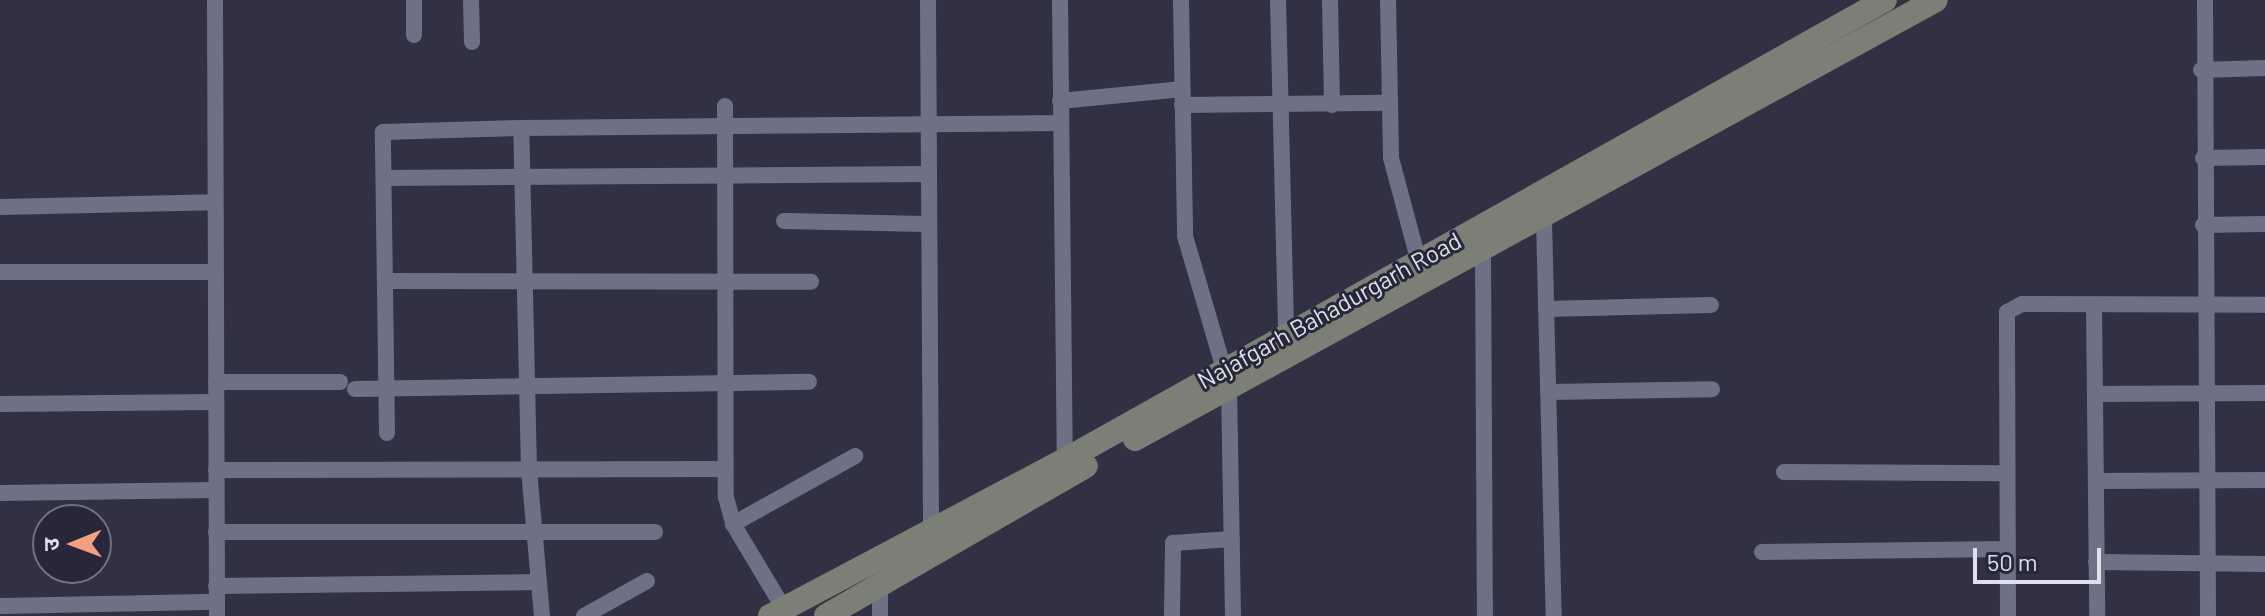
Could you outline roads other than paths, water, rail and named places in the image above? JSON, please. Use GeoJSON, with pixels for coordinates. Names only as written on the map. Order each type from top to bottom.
{"type":"FeatureCollection","features":[{"type":"Feature","properties":{"kind":"main road","name":"Najafgarh Bahadurgarh Road"},"geometry":{"type":"LineString","coordinates":[[826,616],[1227,377],[1286,330],[1885,0]]}},
{"type":"Feature","properties":{"kind":"main road","name":"Najafgarh Bahadurgarh Road"},"geometry":{"type":"LineString","coordinates":[[777,612],[931,527],[1544,220],[1936,0]]}},
{"type":"Feature","properties":{"kind":"main road"},"geometry":{"type":"LineString","coordinates":[[1629,142],[1639,166]]}},
{"type":"Feature","properties":{"kind":"street"},"geometry":{"type":"LineString","coordinates":[[215,0],[217,601]]}},
{"type":"Feature","properties":{"kind":"street"},"geometry":{"type":"LineString","coordinates":[[414,0],[414,35]]}},
{"type":"Feature","properties":{"kind":"street"},"geometry":{"type":"LineString","coordinates":[[471,0],[472,42]]}},
{"type":"Feature","properties":{"kind":"street"},"geometry":{"type":"LineString","coordinates":[[928,0],[931,527]]}},
{"type":"Feature","properties":{"kind":"street"},"geometry":{"type":"LineString","coordinates":[[1060,0],[1065,460]]}},
{"type":"Feature","properties":{"kind":"street"},"geometry":{"type":"LineString","coordinates":[[1181,0],[1188,260],[1227,377],[1233,616]]}},
{"type":"Feature","properties":{"kind":"street"},"geometry":{"type":"LineString","coordinates":[[1278,0],[1286,330]]}},
{"type":"Feature","properties":{"kind":"street"},"geometry":{"type":"LineString","coordinates":[[1330,0],[1332,105]]}},
{"type":"Feature","properties":{"kind":"street"},"geometry":{"type":"LineString","coordinates":[[1388,0],[1391,158],[1418,259]]}},
{"type":"Feature","properties":{"kind":"street"},"geometry":{"type":"LineString","coordinates":[[2205,0],[2201,70],[2208,616]]}},
{"type":"Feature","properties":{"kind":"street"},"geometry":{"type":"LineString","coordinates":[[2201,70],[2265,68]]}},
{"type":"Feature","properties":{"kind":"street"},"geometry":{"type":"LineString","coordinates":[[1060,101],[1182,97],[1280,108],[1390,103]]}},
{"type":"Feature","properties":{"kind":"street"},"geometry":{"type":"LineString","coordinates":[[725,106],[724,469],[733,524],[777,612]]}},
{"type":"Feature","properties":{"kind":"street"},"geometry":{"type":"LineString","coordinates":[[387,433],[384,178],[388,129],[927,128],[1060,123]]}},
{"type":"Feature","properties":{"kind":"street"},"geometry":{"type":"LineString","coordinates":[[521,128],[529,470],[542,616]]}},
{"type":"Feature","properties":{"kind":"street"},"geometry":{"type":"LineString","coordinates":[[2203,158],[2265,157]]}},
{"type":"Feature","properties":{"kind":"street"},"geometry":{"type":"LineString","coordinates":[[384,178],[725,178],[927,174]]}},
{"type":"Feature","properties":{"kind":"street"},"geometry":{"type":"LineString","coordinates":[[0,207],[214,202]]}},
{"type":"Feature","properties":{"kind":"street"},"geometry":{"type":"LineString","coordinates":[[1544,220],[1554,616]]}},
{"type":"Feature","properties":{"kind":"street"},"geometry":{"type":"LineString","coordinates":[[784,221],[928,224]]}},
{"type":"Feature","properties":{"kind":"street"},"geometry":{"type":"LineString","coordinates":[[2203,225],[2265,224]]}},
{"type":"Feature","properties":{"kind":"street"},"geometry":{"type":"LineString","coordinates":[[1483,250],[1485,616]]}},
{"type":"Feature","properties":{"kind":"street"},"geometry":{"type":"LineString","coordinates":[[0,272],[215,272]]}},
{"type":"Feature","properties":{"kind":"street"},"geometry":{"type":"LineString","coordinates":[[385,281],[811,282]]}},
{"type":"Feature","properties":{"kind":"street"},"geometry":{"type":"LineString","coordinates":[[2008,616],[2007,312],[2022,304],[2265,305]]}},
{"type":"Feature","properties":{"kind":"street"},"geometry":{"type":"LineString","coordinates":[[1546,309],[1711,305]]}},
{"type":"Feature","properties":{"kind":"street"},"geometry":{"type":"LineString","coordinates":[[2094,305],[2097,616]]}},
{"type":"Feature","properties":{"kind":"street"},"geometry":{"type":"LineString","coordinates":[[216,382],[386,388],[809,382]]}},
{"type":"Feature","properties":{"kind":"street"},"geometry":{"type":"LineString","coordinates":[[1548,392],[1712,389]]}},
{"type":"Feature","properties":{"kind":"street"},"geometry":{"type":"LineString","coordinates":[[2095,394],[2265,393]]}},
{"type":"Feature","properties":{"kind":"street"},"geometry":{"type":"LineString","coordinates":[[0,404],[215,402]]}},
{"type":"Feature","properties":{"kind":"street"},"geometry":{"type":"LineString","coordinates":[[733,524],[855,456]]}},
{"type":"Feature","properties":{"kind":"street"},"geometry":{"type":"LineString","coordinates":[[216,470],[724,469]]}},
{"type":"Feature","properties":{"kind":"street"},"geometry":{"type":"LineString","coordinates":[[1784,472],[2007,473]]}},
{"type":"Feature","properties":{"kind":"street"},"geometry":{"type":"LineString","coordinates":[[2096,481],[2265,480]]}},
{"type":"Feature","properties":{"kind":"street"},"geometry":{"type":"LineString","coordinates":[[0,493],[215,490]]}},
{"type":"Feature","properties":{"kind":"street"},"geometry":{"type":"LineString","coordinates":[[216,532],[535,529],[655,532]]}},
{"type":"Feature","properties":{"kind":"street"},"geometry":{"type":"LineString","coordinates":[[1172,616],[1173,543],[1232,539]]}},
{"type":"Feature","properties":{"kind":"street"},"geometry":{"type":"LineString","coordinates":[[1762,552],[2007,549]]}},
{"type":"Feature","properties":{"kind":"street"},"geometry":{"type":"LineString","coordinates":[[2096,562],[2265,564]]}},
{"type":"Feature","properties":{"kind":"street"},"geometry":{"type":"LineString","coordinates":[[584,616],[647,581]]}},
{"type":"Feature","properties":{"kind":"street"},"geometry":{"type":"LineString","coordinates":[[0,606],[217,601],[539,582]]}},
{"type":"Feature","properties":{"kind":"street"},"geometry":{"type":"LineString","coordinates":[[880,582],[880,616]]}}]}
